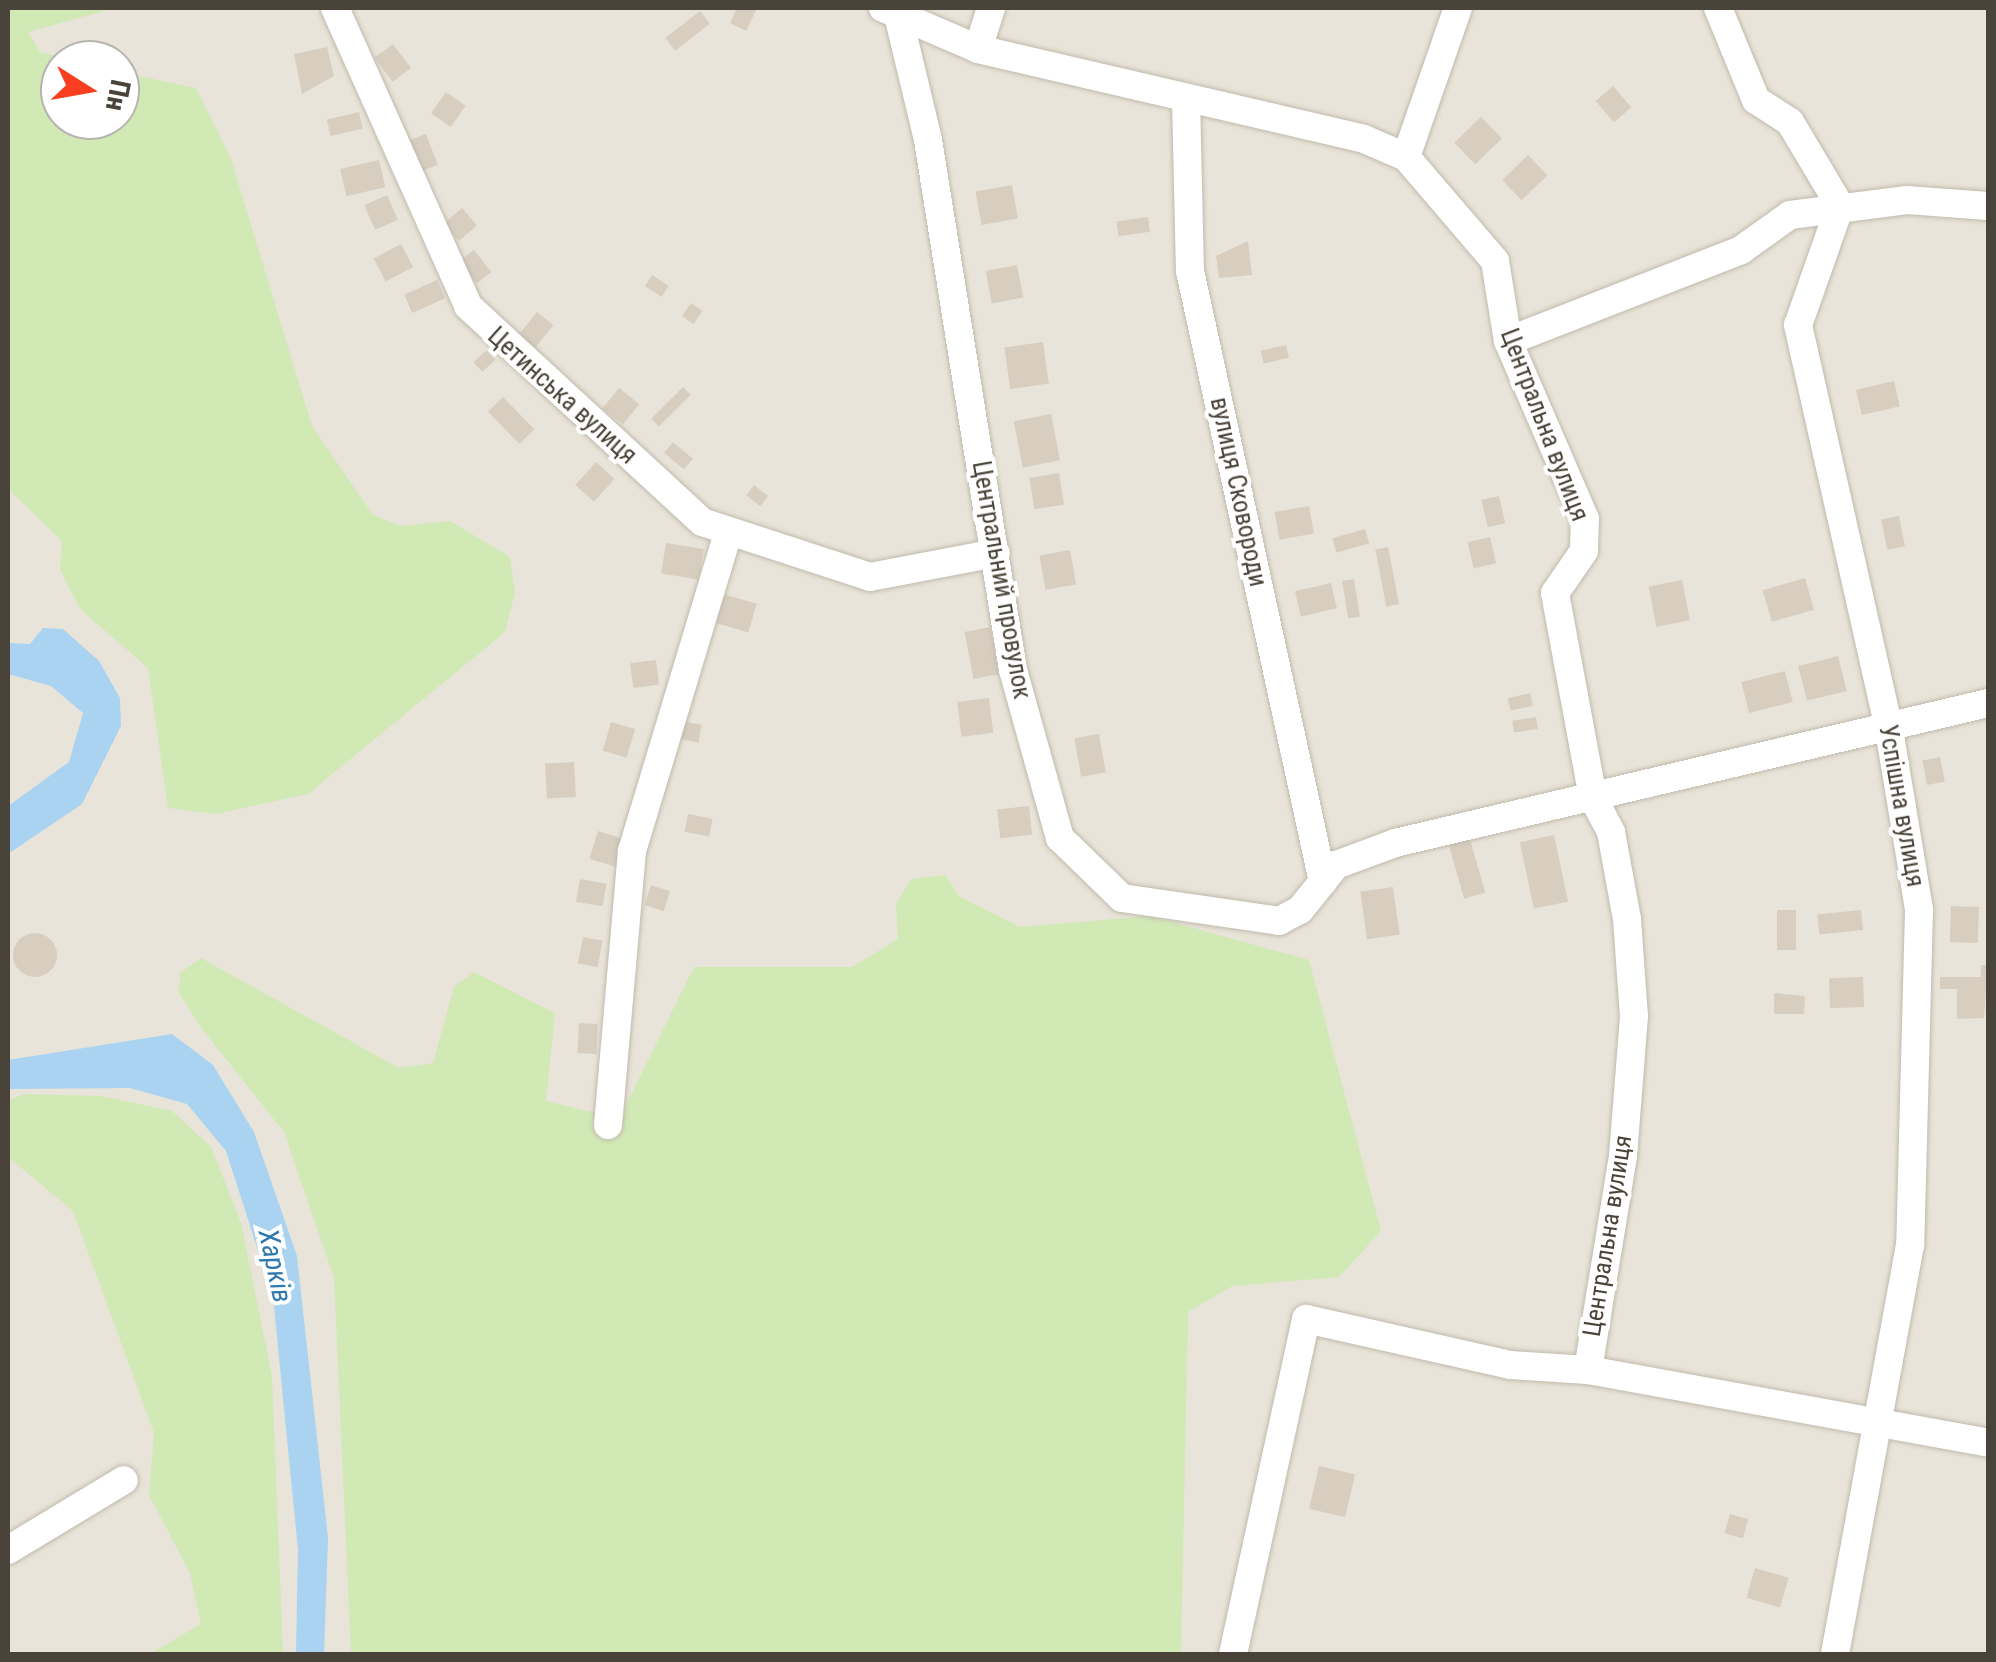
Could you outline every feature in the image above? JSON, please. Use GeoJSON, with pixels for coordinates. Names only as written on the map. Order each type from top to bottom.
{"type":"FeatureCollection","features":[{"type":"Feature","properties":{"kind":"street","name":"Цетинська вулиця"},"geometry":{"type":"LineString","coordinates":[[335,8],[468,306],[498,342],[727,536],[870,576],[996,553]]}},
{"type":"Feature","properties":{"kind":"street"},"geometry":{"type":"LineString","coordinates":[[978,49],[991,8]]}},
{"type":"Feature","properties":{"kind":"street"},"geometry":{"type":"LineString","coordinates":[[891,13],[978,49],[1406,156],[1458,8]]}},
{"type":"Feature","properties":{"kind":"street"},"geometry":{"type":"LineString","coordinates":[[1718,8],[1756,100],[1790,122],[1840,206]]}},
{"type":"Feature","properties":{"kind":"street","name":"Центральний провулок"},"geometry":{"type":"LineString","coordinates":[[891,13],[920,96],[1013,670],[1060,838],[1099,883],[1122,898],[1262,922],[1300,910],[1336,865],[1395,843],[1888,724],[1988,704]]}},
{"type":"Feature","properties":{"kind":"street","name":"вулиця Сковороди"},"geometry":{"type":"LineString","coordinates":[[1186,98],[1190,270],[1322,882]]}},
{"type":"Feature","properties":{"kind":"street","name":"Центральна вулиця"},"geometry":{"type":"LineString","coordinates":[[1406,156],[1494,262],[1508,340],[1585,519],[1584,552],[1555,594],[1592,798],[1611,832],[1634,1016],[1623,1156],[1588,1370]]}},
{"type":"Feature","properties":{"kind":"street"},"geometry":{"type":"LineString","coordinates":[[1508,340],[1741,250],[1790,214],[1840,206],[1988,206]]}},
{"type":"Feature","properties":{"kind":"street","name":"Успішна вулиця"},"geometry":{"type":"LineString","coordinates":[[1836,1654],[1910,1244],[1919,1056],[1919,910],[1888,724],[1798,325],[1840,206]]}},
{"type":"Feature","properties":{"kind":"street"},"geometry":{"type":"LineString","coordinates":[[608,1125],[632,851],[727,536]]}},
{"type":"Feature","properties":{"kind":"street"},"geometry":{"type":"LineString","coordinates":[[1233,1654],[1306,1319],[1510,1365],[1588,1370],[1988,1443]]}},
{"type":"Feature","properties":{"kind":"street"},"geometry":{"type":"LineString","coordinates":[[8,1550],[124,1480]]}},
{"type":"Feature","properties":{"kind":"shaded area"},"geometry":{"type":"Polygon","coordinates":[[[8,8],[1988,8],[1988,1654],[8,1654],[8,8]]]}},
{"type":"Feature","properties":{"kind":"green space"},"geometry":{"type":"Polygon","coordinates":[[[8,8],[115,8],[28,32],[40,52],[40,140],[140,140],[140,76],[196,88],[231,159],[312,426],[373,515],[401,526],[450,521],[510,557],[515,593],[505,632],[308,794],[216,814],[168,808],[148,668],[80,609],[60,570],[62,541],[8,489],[8,8]]]}},
{"type":"Feature","properties":{"kind":"green space"},"geometry":{"type":"Polygon","coordinates":[[[945,875],[960,897],[1020,927],[1150,916],[1309,960],[1381,1231],[1339,1277],[1232,1286],[1188,1312],[1181,1654],[351,1654],[334,1278],[284,1132],[200,1026],[179,993],[180,973],[201,958],[399,1068],[433,1063],[454,987],[474,972],[555,1013],[546,1101],[619,1119],[694,967],[852,967],[898,939],[896,904],[911,879],[945,875]]]}},
{"type":"Feature","properties":{"kind":"green space"},"geometry":{"type":"Polygon","coordinates":[[[23,1094],[101,1096],[172,1111],[211,1147],[241,1223],[272,1376],[283,1654],[150,1654],[201,1624],[190,1573],[149,1495],[154,1433],[73,1211],[8,1157],[8,1101],[23,1094]]]}},
{"type":"Feature","properties":{"kind":"water"},"geometry":{"type":"Polygon","coordinates":[[[43,628],[63,629],[99,661],[120,698],[121,726],[82,804],[8,854],[8,806],[69,762],[83,713],[51,686],[8,674],[8,643],[30,644],[43,628]]]}},
{"type":"Feature","properties":{"kind":"water","name":"Харків"},"geometry":{"type":"Polygon","coordinates":[[[172,1034],[213,1065],[254,1132],[297,1256],[328,1538],[324,1654],[296,1654],[298,1550],[273,1297],[226,1151],[187,1104],[130,1088],[8,1089],[8,1060],[172,1034]]]}},
{"type":"Feature","properties":{"kind":"building"},"geometry":{"type":"Polygon","coordinates":[[[737,8],[757,8],[746,31],[730,23],[737,8]]]}},
{"type":"Feature","properties":{"kind":"building"},"geometry":{"type":"Polygon","coordinates":[[[700,11],[710,24],[675,51],[665,38],[700,11]]]}},
{"type":"Feature","properties":{"kind":"building"},"geometry":{"type":"Polygon","coordinates":[[[393,44],[411,68],[393,82],[375,58],[393,44]]]}},
{"type":"Feature","properties":{"kind":"building"},"geometry":{"type":"Polygon","coordinates":[[[327,47],[334,76],[302,94],[294,54],[327,47]]]}},
{"type":"Feature","properties":{"kind":"building"},"geometry":{"type":"Polygon","coordinates":[[[1613,86],[1631,107],[1614,122],[1596,101],[1613,86]]]}},
{"type":"Feature","properties":{"kind":"building"},"geometry":{"type":"Polygon","coordinates":[[[446,92],[466,106],[451,127],[431,113],[446,92]]]}},
{"type":"Feature","properties":{"kind":"building"},"geometry":{"type":"Polygon","coordinates":[[[359,112],[363,129],[331,136],[327,119],[359,112]]]}},
{"type":"Feature","properties":{"kind":"building"},"geometry":{"type":"Polygon","coordinates":[[[1481,117],[1502,139],[1475,164],[1454,143],[1481,117]]]}},
{"type":"Feature","properties":{"kind":"building"},"geometry":{"type":"Polygon","coordinates":[[[426,134],[438,165],[420,172],[408,141],[426,134]]]}},
{"type":"Feature","properties":{"kind":"building"},"geometry":{"type":"Polygon","coordinates":[[[1528,155],[1547,175],[1522,200],[1502,180],[1528,155]]]}},
{"type":"Feature","properties":{"kind":"building"},"geometry":{"type":"Polygon","coordinates":[[[379,160],[385,187],[346,196],[340,169],[379,160]]]}},
{"type":"Feature","properties":{"kind":"building"},"geometry":{"type":"Polygon","coordinates":[[[1012,185],[1018,218],[981,225],[976,191],[1012,185]]]}},
{"type":"Feature","properties":{"kind":"building"},"geometry":{"type":"Polygon","coordinates":[[[387,195],[398,220],[375,230],[364,205],[387,195]]]}},
{"type":"Feature","properties":{"kind":"building"},"geometry":{"type":"Polygon","coordinates":[[[462,208],[477,225],[459,241],[444,224],[462,208]]]}},
{"type":"Feature","properties":{"kind":"building"},"geometry":{"type":"Polygon","coordinates":[[[1148,217],[1150,232],[1118,236],[1116,221],[1148,217]]]}},
{"type":"Feature","properties":{"kind":"building"},"geometry":{"type":"Polygon","coordinates":[[[1248,241],[1252,275],[1219,278],[1216,256],[1248,241]]]}},
{"type":"Feature","properties":{"kind":"building"},"geometry":{"type":"Polygon","coordinates":[[[401,244],[413,267],[386,282],[374,259],[401,244]]]}},
{"type":"Feature","properties":{"kind":"building"},"geometry":{"type":"Polygon","coordinates":[[[474,250],[491,272],[477,283],[460,261],[474,250]]]}},
{"type":"Feature","properties":{"kind":"building"},"geometry":{"type":"Polygon","coordinates":[[[1017,265],[1023,297],[992,303],[986,271],[1017,265]]]}},
{"type":"Feature","properties":{"kind":"building"},"geometry":{"type":"Polygon","coordinates":[[[652,275],[669,286],[662,297],[645,286],[652,275]]]}},
{"type":"Feature","properties":{"kind":"building"},"geometry":{"type":"Polygon","coordinates":[[[437,280],[445,298],[412,313],[404,295],[437,280]]]}},
{"type":"Feature","properties":{"kind":"building"},"geometry":{"type":"Polygon","coordinates":[[[691,303],[703,311],[694,324],[682,316],[691,303]]]}},
{"type":"Feature","properties":{"kind":"building"},"geometry":{"type":"Polygon","coordinates":[[[537,312],[553,325],[531,352],[515,339],[537,312]]]}},
{"type":"Feature","properties":{"kind":"building"},"geometry":{"type":"Polygon","coordinates":[[[1043,342],[1049,384],[1010,389],[1004,347],[1043,342]]]}},
{"type":"Feature","properties":{"kind":"building"},"geometry":{"type":"Polygon","coordinates":[[[1286,345],[1289,358],[1264,364],[1261,351],[1286,345]]]}},
{"type":"Feature","properties":{"kind":"building"},"geometry":{"type":"Polygon","coordinates":[[[487,350],[496,360],[482,372],[474,362],[487,350]]]}},
{"type":"Feature","properties":{"kind":"building"},"geometry":{"type":"Polygon","coordinates":[[[1894,381],[1900,406],[1862,415],[1856,390],[1894,381]]]}},
{"type":"Feature","properties":{"kind":"building"},"geometry":{"type":"Polygon","coordinates":[[[683,387],[691,395],[659,427],[651,419],[683,387]]]}},
{"type":"Feature","properties":{"kind":"building"},"geometry":{"type":"Polygon","coordinates":[[[619,388],[639,404],[623,425],[603,408],[619,388]]]}},
{"type":"Feature","properties":{"kind":"building"},"geometry":{"type":"Polygon","coordinates":[[[503,397],[534,429],[519,444],[488,412],[503,397]]]}},
{"type":"Feature","properties":{"kind":"building"},"geometry":{"type":"Polygon","coordinates":[[[1051,414],[1060,460],[1023,467],[1014,421],[1051,414]]]}},
{"type":"Feature","properties":{"kind":"building"},"geometry":{"type":"Polygon","coordinates":[[[673,442],[693,459],[684,469],[664,453],[673,442]]]}},
{"type":"Feature","properties":{"kind":"building"},"geometry":{"type":"Polygon","coordinates":[[[596,462],[615,479],[594,502],[575,485],[596,462]]]}},
{"type":"Feature","properties":{"kind":"building"},"geometry":{"type":"Polygon","coordinates":[[[1059,473],[1064,505],[1034,509],[1029,478],[1059,473]]]}},
{"type":"Feature","properties":{"kind":"building"},"geometry":{"type":"Polygon","coordinates":[[[754,485],[768,496],[760,506],[746,495],[754,485]]]}},
{"type":"Feature","properties":{"kind":"building"},"geometry":{"type":"Polygon","coordinates":[[[1499,496],[1505,523],[1488,527],[1481,500],[1499,496]]]}},
{"type":"Feature","properties":{"kind":"building"},"geometry":{"type":"Polygon","coordinates":[[[1309,506],[1314,534],[1279,540],[1275,512],[1309,506]]]}},
{"type":"Feature","properties":{"kind":"building"},"geometry":{"type":"Polygon","coordinates":[[[1899,516],[1905,546],[1887,550],[1881,519],[1899,516]]]}},
{"type":"Feature","properties":{"kind":"building"},"geometry":{"type":"Polygon","coordinates":[[[1365,529],[1369,543],[1336,553],[1332,538],[1365,529]]]}},
{"type":"Feature","properties":{"kind":"building"},"geometry":{"type":"Polygon","coordinates":[[[1490,537],[1496,563],[1474,568],[1468,542],[1490,537]]]}},
{"type":"Feature","properties":{"kind":"building"},"geometry":{"type":"Polygon","coordinates":[[[666,543],[704,549],[699,580],[661,574],[666,543]]]}},
{"type":"Feature","properties":{"kind":"building"},"geometry":{"type":"Polygon","coordinates":[[[1388,547],[1399,604],[1386,606],[1375,549],[1388,547]]]}},
{"type":"Feature","properties":{"kind":"building"},"geometry":{"type":"Polygon","coordinates":[[[1070,550],[1076,584],[1046,590],[1039,555],[1070,550]]]}},
{"type":"Feature","properties":{"kind":"building"},"geometry":{"type":"Polygon","coordinates":[[[1805,578],[1814,610],[1772,622],[1763,590],[1805,578]]]}},
{"type":"Feature","properties":{"kind":"building"},"geometry":{"type":"Polygon","coordinates":[[[1354,579],[1360,617],[1348,618],[1342,581],[1354,579]]]}},
{"type":"Feature","properties":{"kind":"building"},"geometry":{"type":"Polygon","coordinates":[[[1682,580],[1690,620],[1656,627],[1649,586],[1682,580]]]}},
{"type":"Feature","properties":{"kind":"building"},"geometry":{"type":"Polygon","coordinates":[[[1331,583],[1337,608],[1301,617],[1295,591],[1331,583]]]}},
{"type":"Feature","properties":{"kind":"building"},"geometry":{"type":"Polygon","coordinates":[[[723,594],[757,604],[748,632],[715,623],[723,594]]]}},
{"type":"Feature","properties":{"kind":"building"},"geometry":{"type":"Polygon","coordinates":[[[990,627],[999,674],[974,679],[964,632],[990,627]]]}},
{"type":"Feature","properties":{"kind":"building"},"geometry":{"type":"Polygon","coordinates":[[[1838,656],[1847,691],[1807,701],[1798,666],[1838,656]]]}},
{"type":"Feature","properties":{"kind":"building"},"geometry":{"type":"Polygon","coordinates":[[[656,660],[659,685],[633,688],[630,663],[656,660]]]}},
{"type":"Feature","properties":{"kind":"building"},"geometry":{"type":"Polygon","coordinates":[[[1785,671],[1793,702],[1749,713],[1741,682],[1785,671]]]}},
{"type":"Feature","properties":{"kind":"building"},"geometry":{"type":"Polygon","coordinates":[[[1530,693],[1533,706],[1511,711],[1508,698],[1530,693]]]}},
{"type":"Feature","properties":{"kind":"building"},"geometry":{"type":"Polygon","coordinates":[[[989,698],[993,733],[962,737],[957,702],[989,698]]]}},
{"type":"Feature","properties":{"kind":"building"},"geometry":{"type":"Polygon","coordinates":[[[1536,717],[1538,729],[1514,733],[1512,721],[1536,717]]]}},
{"type":"Feature","properties":{"kind":"building"},"geometry":{"type":"Polygon","coordinates":[[[680,721],[702,725],[699,743],[677,739],[680,721]]]}},
{"type":"Feature","properties":{"kind":"building"},"geometry":{"type":"Polygon","coordinates":[[[611,722],[635,729],[627,758],[603,751],[611,722]]]}},
{"type":"Feature","properties":{"kind":"building"},"geometry":{"type":"Polygon","coordinates":[[[1099,734],[1106,772],[1081,777],[1074,738],[1099,734]]]}},
{"type":"Feature","properties":{"kind":"building"},"geometry":{"type":"Polygon","coordinates":[[[1940,757],[1945,782],[1927,785],[1922,760],[1940,757]]]}},
{"type":"Feature","properties":{"kind":"building"},"geometry":{"type":"Polygon","coordinates":[[[574,762],[576,797],[547,798],[545,764],[574,762]]]}},
{"type":"Feature","properties":{"kind":"building"},"geometry":{"type":"Polygon","coordinates":[[[1029,806],[1032,835],[1000,838],[997,809],[1029,806]]]}},
{"type":"Feature","properties":{"kind":"building"},"geometry":{"type":"Polygon","coordinates":[[[688,814],[713,819],[709,836],[685,832],[688,814]]]}},
{"type":"Feature","properties":{"kind":"building"},"geometry":{"type":"Polygon","coordinates":[[[598,831],[625,839],[616,867],[590,859],[598,831]]]}},
{"type":"Feature","properties":{"kind":"building"},"geometry":{"type":"Polygon","coordinates":[[[1554,835],[1568,902],[1534,909],[1520,842],[1554,835]]]}},
{"type":"Feature","properties":{"kind":"building"},"geometry":{"type":"Polygon","coordinates":[[[1469,836],[1485,893],[1464,899],[1448,842],[1469,836]]]}},
{"type":"Feature","properties":{"kind":"building"},"geometry":{"type":"Polygon","coordinates":[[[580,879],[607,884],[603,906],[576,902],[580,879]]]}},
{"type":"Feature","properties":{"kind":"building"},"geometry":{"type":"Polygon","coordinates":[[[651,885],[670,891],[664,911],[645,905],[651,885]]]}},
{"type":"Feature","properties":{"kind":"building"},"geometry":{"type":"Polygon","coordinates":[[[1393,887],[1400,935],[1367,939],[1360,892],[1393,887]]]}},
{"type":"Feature","properties":{"kind":"building"},"geometry":{"type":"Polygon","coordinates":[[[1951,906],[1979,907],[1978,943],[1950,942],[1951,906]]]}},
{"type":"Feature","properties":{"kind":"building"},"geometry":{"type":"Polygon","coordinates":[[[1777,910],[1796,910],[1796,950],[1777,950],[1777,910]]]}},
{"type":"Feature","properties":{"kind":"building"},"geometry":{"type":"Polygon","coordinates":[[[1861,910],[1863,930],[1819,934],[1817,915],[1861,910]]]}},
{"type":"Feature","properties":{"kind":"building"},"geometry":{"type":"Polygon","coordinates":[[[35,933],[51,939],[57,955],[51,971],[35,977],[19,971],[13,955],[19,939],[35,933]]]}},
{"type":"Feature","properties":{"kind":"building"},"geometry":{"type":"Polygon","coordinates":[[[583,937],[603,941],[597,967],[578,964],[583,937]]]}},
{"type":"Feature","properties":{"kind":"building"},"geometry":{"type":"Polygon","coordinates":[[[1981,965],[1988,965],[1984,1018],[1957,1019],[1957,989],[1940,989],[1940,977],[1981,977],[1981,965]]]}},
{"type":"Feature","properties":{"kind":"building"},"geometry":{"type":"Polygon","coordinates":[[[1863,977],[1864,1007],[1830,1008],[1829,978],[1863,977]]]}},
{"type":"Feature","properties":{"kind":"building"},"geometry":{"type":"Polygon","coordinates":[[[1774,993],[1805,996],[1804,1014],[1774,1014],[1774,993]]]}},
{"type":"Feature","properties":{"kind":"building"},"geometry":{"type":"Polygon","coordinates":[[[579,1023],[598,1024],[596,1054],[577,1053],[579,1023]]]}},
{"type":"Feature","properties":{"kind":"building"},"geometry":{"type":"Polygon","coordinates":[[[1319,1466],[1355,1474],[1345,1517],[1309,1509],[1319,1466]]]}},
{"type":"Feature","properties":{"kind":"building"},"geometry":{"type":"Polygon","coordinates":[[[1730,1514],[1748,1519],[1743,1538],[1724,1533],[1730,1514]]]}},
{"type":"Feature","properties":{"kind":"building"},"geometry":{"type":"Polygon","coordinates":[[[1755,1568],[1789,1578],[1780,1607],[1746,1598],[1755,1568]]]}}]}
